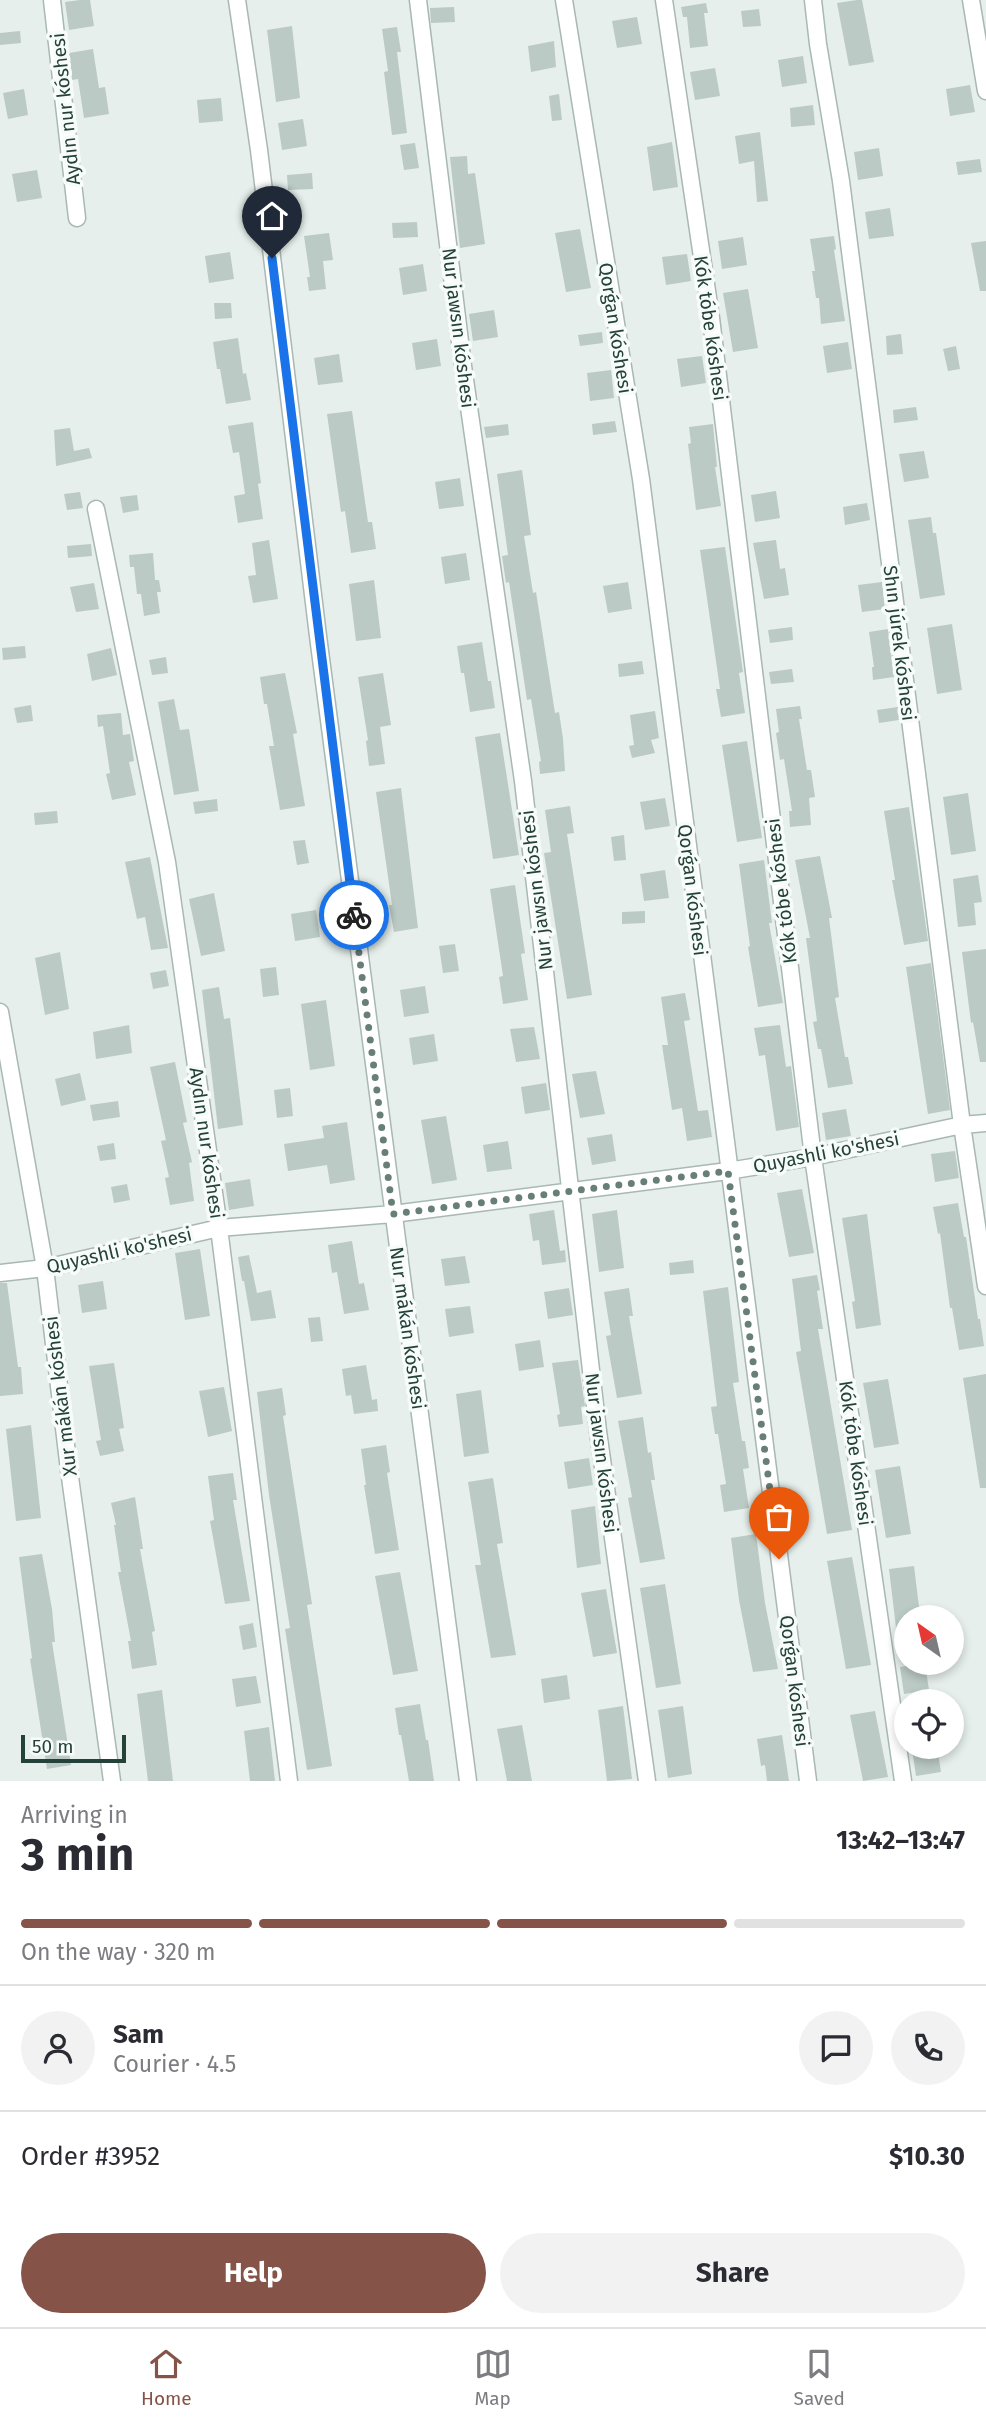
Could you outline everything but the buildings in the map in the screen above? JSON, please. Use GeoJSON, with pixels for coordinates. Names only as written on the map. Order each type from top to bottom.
{"type":"FeatureCollection","features":[{"type":"Feature","properties":{"kind":"street","name":"Aydın nur kóshesi"},"geometry":{"type":"LineString","coordinates":[[52,0],[77,218]]}},
{"type":"Feature","properties":{"kind":"street","name":"Nur mákán kóshesi"},"geometry":{"type":"LineString","coordinates":[[237,0],[259,150],[318,636],[468,1781]]}},
{"type":"Feature","properties":{"kind":"street","name":"Nur jawsın kóshesi"},"geometry":{"type":"LineString","coordinates":[[418,0],[463,366],[523,781],[598,1431],[647,1781]]}},
{"type":"Feature","properties":{"kind":"street","name":"Qorǵan kóshesi"},"geometry":{"type":"LineString","coordinates":[[564,0],[640,479],[808,1781]]}},
{"type":"Feature","properties":{"kind":"street","name":"Kók tóbe kóshesi"},"geometry":{"type":"LineString","coordinates":[[664,0],[711,318],[814,1157],[903,1781]]}},
{"type":"Feature","properties":{"kind":"street","name":"Shın júrek kóshesi"},"geometry":{"type":"LineString","coordinates":[[813,0],[841,181],[962,1125],[986,1286]]}},
{"type":"Feature","properties":{"kind":"street"},"geometry":{"type":"LineString","coordinates":[[971,0],[986,90]]}},
{"type":"Feature","properties":{"kind":"street","name":"Aydın nur kóshesi"},"geometry":{"type":"LineString","coordinates":[[96,509],[167,862],[219,1228],[289,1781]]}},
{"type":"Feature","properties":{"kind":"street","name":"Xur mákán kóshesi"},"geometry":{"type":"LineString","coordinates":[[0,1012],[45,1268],[69,1470],[112,1781]]}},
{"type":"Feature","properties":{"kind":"street","name":"Quyashli ko'shesi"},"geometry":{"type":"LineString","coordinates":[[0,1273],[45,1268],[219,1228],[393,1214],[728,1171],[814,1157],[962,1125],[986,1123]]}},
{"type":"Feature","properties":{"kind":"way so far"},"geometry":{"type":"LineString","coordinates":[[354,915],[393,1214],[728,1171],[779,1559]]}},
{"type":"Feature","properties":{"kind":"route"},"geometry":{"type":"LineString","coordinates":[[272,258],[354,915]]}}]}
